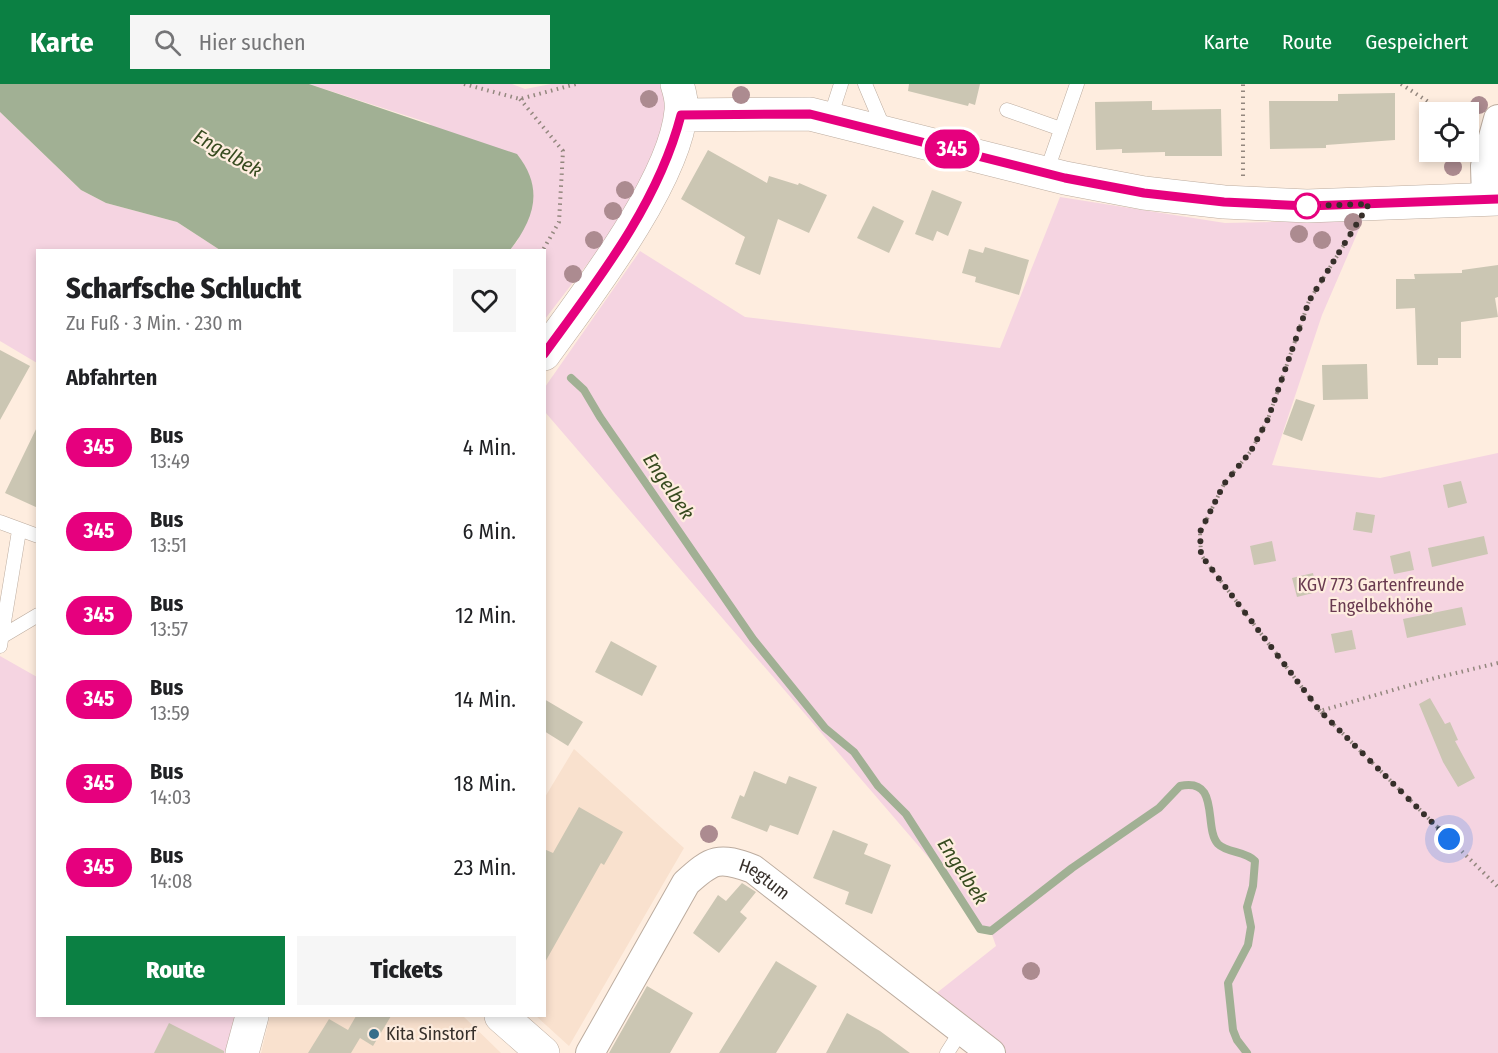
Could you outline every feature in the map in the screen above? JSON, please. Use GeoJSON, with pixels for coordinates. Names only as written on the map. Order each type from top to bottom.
{"type":"FeatureCollection","features":[{"type":"Feature","properties":{"kind":"street"},"geometry":{"type":"LineString","coordinates":[[546,351],[614,255],[661,174],[679,99],[701,117],[794,113],[830,118],[1046,173],[1144,193],[1243,203],[1307,206],[1492,199],[1485,166],[1498,119]]}},
{"type":"Feature","properties":{"kind":"street","name":"Hegtum"},"geometry":{"type":"LineString","coordinates":[[590,1053],[686,883],[706,865],[729,860],[753,869],[954,1042],[991,1053]]}},
{"type":"Feature","properties":{"kind":"street"},"geometry":{"type":"LineString","coordinates":[[242,1053],[252,1017]]}},
{"type":"Feature","properties":{"kind":"street"},"geometry":{"type":"LineString","coordinates":[[502,1017],[543,1053]]}},
{"type":"Feature","properties":{"kind":"lane"},"geometry":{"type":"LineString","coordinates":[[830,118],[841,84]]}},
{"type":"Feature","properties":{"kind":"lane"},"geometry":{"type":"LineString","coordinates":[[865,84],[885,132]]}},
{"type":"Feature","properties":{"kind":"lane"},"geometry":{"type":"LineString","coordinates":[[1046,173],[1077,84]]}},
{"type":"Feature","properties":{"kind":"lane"},"geometry":{"type":"LineString","coordinates":[[1006,110],[1061,129]]}},
{"type":"Feature","properties":{"kind":"lane"},"geometry":{"type":"LineString","coordinates":[[0,522],[36,535]]}},
{"type":"Feature","properties":{"kind":"lane"},"geometry":{"type":"LineString","coordinates":[[1,642],[19,531]]}},
{"type":"Feature","properties":{"kind":"lane"},"geometry":{"type":"LineString","coordinates":[[1,642],[36,616]]}},
{"type":"Feature","properties":{"kind":"path"},"geometry":{"type":"LineString","coordinates":[[464,84],[520,99],[576,84]]}},
{"type":"Feature","properties":{"kind":"path"},"geometry":{"type":"LineString","coordinates":[[1243,84],[1243,203]]}},
{"type":"Feature","properties":{"kind":"path"},"geometry":{"type":"LineString","coordinates":[[1401,84],[1429,102]]}},
{"type":"Feature","properties":{"kind":"path"},"geometry":{"type":"LineString","coordinates":[[520,99],[564,150],[559,222],[544,249]]}},
{"type":"Feature","properties":{"kind":"path"},"geometry":{"type":"LineString","coordinates":[[1369,204],[1309,301],[1268,419],[1251,451],[1224,484],[1200,532],[1201,555],[1320,711],[1498,887]]}},
{"type":"Feature","properties":{"kind":"path"},"geometry":{"type":"LineString","coordinates":[[1320,711],[1435,678],[1498,663]]}},
{"type":"Feature","properties":{"kind":"shaded area"},"geometry":{"type":"Polygon","coordinates":[[[574,749],[684,848],[569,1046],[537,1017],[546,1017],[546,795],[574,749]]]}},
{"type":"Feature","properties":{"kind":"shaded area","name":"Kita Sinstorf"},"geometry":{"type":"Polygon","coordinates":[[[270,1017],[464,1017],[501,1053],[261,1053],[270,1017]]]}},
{"type":"Feature","properties":{"kind":"green space"},"geometry":{"type":"Polygon","coordinates":[[[309,84],[512,84],[525,89],[551,84],[663,84],[672,118],[628,211],[546,318],[546,249],[511,249],[518,240],[429,123],[309,84]]]}},
{"type":"Feature","properties":{"kind":"green space"},"geometry":{"type":"Polygon","coordinates":[[[0,112],[81,190],[106,203],[177,222],[218,249],[36,249],[36,362],[0,341],[0,112]]]}},
{"type":"Feature","properties":{"kind":"green space","name":"KGV 773 Gartenfreunde Engelbekhöhe"},"geometry":{"type":"Polygon","coordinates":[[[1060,197],[1225,223],[1363,220],[1322,315],[1272,465],[1380,478],[1498,453],[1498,1053],[992,1053],[924,1003],[996,946],[991,932],[980,929],[947,879],[546,413],[546,386],[640,251],[745,317],[1000,348],[1060,197]]]}},
{"type":"Feature","properties":{"kind":"green space"},"geometry":{"type":"Polygon","coordinates":[[[0,656],[36,676],[36,1017],[238,1017],[229,1053],[0,1053],[0,656]]]}},
{"type":"Feature","properties":{"kind":"water"},"geometry":{"type":"Polygon","coordinates":[[[0,84],[309,84],[517,154],[531,179],[533,203],[525,226],[511,249],[218,249],[177,222],[106,203],[81,190],[0,112],[0,84]]]}},
{"type":"Feature","properties":{"kind":"building"},"geometry":{"type":"Polygon","coordinates":[[[909,84],[980,84],[975,105],[969,103],[968,106],[908,91],[909,84]]]}},
{"type":"Feature","properties":{"kind":"building"},"geometry":{"type":"Polygon","coordinates":[[[1395,93],[1395,140],[1326,145],[1326,148],[1270,149],[1269,101],[1338,101],[1338,94],[1395,93]]]}},
{"type":"Feature","properties":{"kind":"building"},"geometry":{"type":"Polygon","coordinates":[[[1152,101],[1152,110],[1221,109],[1222,156],[1165,156],[1165,152],[1122,153],[1122,149],[1096,150],[1095,102],[1152,101]]]}},
{"type":"Feature","properties":{"kind":"building"},"geometry":{"type":"Polygon","coordinates":[[[708,150],[767,183],[769,176],[798,185],[799,183],[827,195],[809,233],[778,219],[760,275],[735,264],[745,237],[681,199],[708,150]]]}},
{"type":"Feature","properties":{"kind":"building"},"geometry":{"type":"Polygon","coordinates":[[[932,190],[962,202],[948,236],[937,231],[933,241],[915,234],[932,190]]]}},
{"type":"Feature","properties":{"kind":"building"},"geometry":{"type":"Polygon","coordinates":[[[873,206],[904,221],[889,253],[857,238],[873,206]]]}},
{"type":"Feature","properties":{"kind":"building"},"geometry":{"type":"Polygon","coordinates":[[[985,247],[1029,260],[1019,295],[975,282],[976,277],[962,273],[969,249],[983,253],[985,247]]]}},
{"type":"Feature","properties":{"kind":"building"},"geometry":{"type":"Polygon","coordinates":[[[1498,265],[1498,297],[1495,298],[1498,317],[1461,322],[1461,358],[1438,358],[1438,365],[1417,365],[1415,308],[1396,309],[1396,279],[1415,279],[1414,274],[1462,273],[1462,270],[1498,265]]]}},
{"type":"Feature","properties":{"kind":"building"},"geometry":{"type":"Polygon","coordinates":[[[0,350],[30,366],[0,420],[0,350]]]}},
{"type":"Feature","properties":{"kind":"building"},"geometry":{"type":"Polygon","coordinates":[[[1367,364],[1368,399],[1323,400],[1322,365],[1367,364]]]}},
{"type":"Feature","properties":{"kind":"building"},"geometry":{"type":"Polygon","coordinates":[[[1296,399],[1315,405],[1302,441],[1283,434],[1296,399]]]}},
{"type":"Feature","properties":{"kind":"building"},"geometry":{"type":"Polygon","coordinates":[[[36,429],[36,507],[5,493],[36,429]]]}},
{"type":"Feature","properties":{"kind":"building"},"geometry":{"type":"Polygon","coordinates":[[[1461,481],[1467,503],[1448,508],[1443,485],[1461,481]]]}},
{"type":"Feature","properties":{"kind":"building"},"geometry":{"type":"Polygon","coordinates":[[[1356,512],[1375,515],[1372,533],[1353,530],[1356,512]]]}},
{"type":"Feature","properties":{"kind":"building"},"geometry":{"type":"Polygon","coordinates":[[[1484,536],[1488,554],[1432,567],[1428,548],[1484,536]]]}},
{"type":"Feature","properties":{"kind":"building"},"geometry":{"type":"Polygon","coordinates":[[[1272,541],[1276,561],[1254,565],[1250,546],[1272,541]]]}},
{"type":"Feature","properties":{"kind":"building"},"geometry":{"type":"Polygon","coordinates":[[[1410,551],[1414,570],[1394,574],[1390,556],[1410,551]]]}},
{"type":"Feature","properties":{"kind":"building"},"geometry":{"type":"Polygon","coordinates":[[[1313,573],[1317,592],[1297,597],[1292,578],[1313,573]]]}},
{"type":"Feature","properties":{"kind":"building"},"geometry":{"type":"Polygon","coordinates":[[[1462,607],[1466,625],[1407,638],[1403,619],[1462,607]]]}},
{"type":"Feature","properties":{"kind":"building"},"geometry":{"type":"Polygon","coordinates":[[[1352,630],[1356,649],[1335,653],[1331,634],[1352,630]]]}},
{"type":"Feature","properties":{"kind":"building"},"geometry":{"type":"Polygon","coordinates":[[[611,641],[657,666],[642,696],[595,672],[611,641]]]}},
{"type":"Feature","properties":{"kind":"building"},"geometry":{"type":"Polygon","coordinates":[[[1430,698],[1445,724],[1450,722],[1458,740],[1455,741],[1475,778],[1458,787],[1443,762],[1419,704],[1430,698]]]}},
{"type":"Feature","properties":{"kind":"building"},"geometry":{"type":"Polygon","coordinates":[[[546,700],[583,722],[568,746],[546,732],[546,700]]]}},
{"type":"Feature","properties":{"kind":"building"},"geometry":{"type":"Polygon","coordinates":[[[754,771],[786,784],[789,776],[817,787],[798,835],[770,825],[767,832],[731,818],[740,795],[744,797],[754,771]]]}},
{"type":"Feature","properties":{"kind":"building"},"geometry":{"type":"Polygon","coordinates":[[[579,807],[623,832],[604,865],[601,863],[546,960],[546,850],[553,853],[579,807]]]}},
{"type":"Feature","properties":{"kind":"building"},"geometry":{"type":"Polygon","coordinates":[[[833,830],[868,844],[864,854],[891,865],[872,914],[845,904],[849,892],[813,878],[833,830]]]}},
{"type":"Feature","properties":{"kind":"building"},"geometry":{"type":"Polygon","coordinates":[[[742,883],[756,892],[740,912],[747,918],[719,953],[693,933],[718,895],[726,901],[742,883]]]}},
{"type":"Feature","properties":{"kind":"building"},"geometry":{"type":"Polygon","coordinates":[[[776,961],[817,986],[776,1053],[719,1053],[776,961]]]}},
{"type":"Feature","properties":{"kind":"building"},"geometry":{"type":"Polygon","coordinates":[[[647,986],[693,1013],[670,1053],[609,1053],[647,986]]]}},
{"type":"Feature","properties":{"kind":"building"},"geometry":{"type":"Polygon","coordinates":[[[847,1013],[880,1031],[910,1053],[826,1053],[847,1013]]]}},
{"type":"Feature","properties":{"kind":"building"},"geometry":{"type":"Polygon","coordinates":[[[355,1017],[390,1017],[373,1046],[360,1038],[351,1053],[308,1053],[329,1019],[348,1030],[355,1017]]]}},
{"type":"Feature","properties":{"kind":"building"},"geometry":{"type":"Polygon","coordinates":[[[169,1023],[224,1051],[224,1053],[154,1053],[169,1023]]]}},
{"type":"Feature","properties":{"kind":"waterway","name":"Engelbek"},"geometry":{"type":"LineString","coordinates":[[571,378],[584,390],[600,417],[753,639],[825,728],[854,752],[878,786],[906,814],[980,929],[991,931],[1072,868],[1159,808],[1180,786],[1193,785],[1201,789],[1206,796],[1214,837],[1218,844],[1255,861],[1253,886],[1247,907],[1251,927],[1248,945],[1228,983],[1233,1030],[1247,1053]]}},
{"type":"Feature","properties":{"kind":"bus line","name":"345"},"geometry":{"type":"LineString","coordinates":[[546,351],[614,255],[661,174],[681,115],[701,117],[774,113],[810,114],[1065,178],[1144,193],[1224,202],[1307,206],[1498,199]]}},
{"type":"Feature","properties":{"kind":"place","name":"Kita Sinstorf"},"geometry":{"type":"Point","coordinates":[374,1034]}},
{"type":"Feature","properties":{"kind":"route"},"geometry":{"type":"LineString","coordinates":[[1307,206],[1369,204],[1309,301],[1268,419],[1251,451],[1224,484],[1200,532],[1201,555],[1320,711],[1449,839]]}}]}
